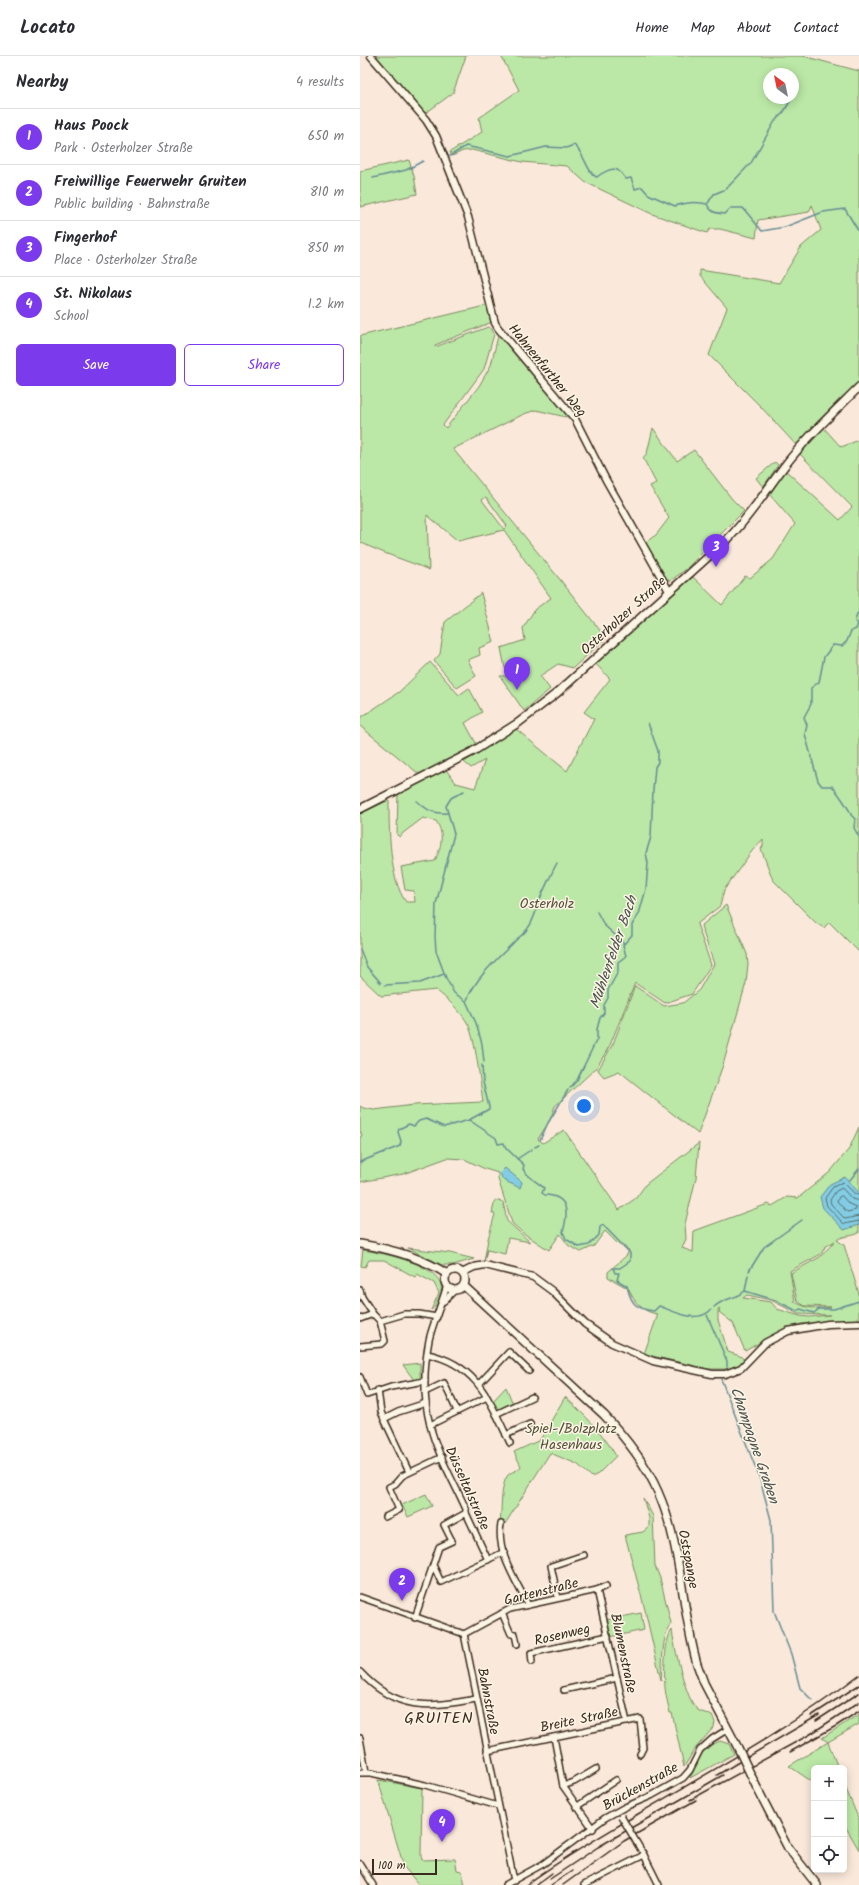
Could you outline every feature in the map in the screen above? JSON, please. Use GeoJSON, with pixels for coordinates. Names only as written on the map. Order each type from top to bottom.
{"type":"FeatureCollection","features":[{"type":"Feature","properties":{"kind":"main road","name":"Osterholzer Straße"},"geometry":{"type":"LineString","coordinates":[[360,808],[472,752],[515,726],[557,693],[740,526],[788,462],[859,387]]}},
{"type":"Feature","properties":{"kind":"main road"},"geometry":{"type":"LineString","coordinates":[[360,1244],[380,1247],[409,1255],[447,1274]]}},
{"type":"Feature","properties":{"kind":"main road"},"geometry":{"type":"LineString","coordinates":[[454,1270],[462,1273],[465,1279],[464,1286],[455,1290],[447,1286],[447,1274],[454,1270]]}},
{"type":"Feature","properties":{"kind":"main road","name":"Ostspange"},"geometry":{"type":"LineString","coordinates":[[464,1286],[604,1415],[622,1434],[641,1460],[658,1492],[669,1523],[697,1664],[704,1683],[788,1848],[817,1885]]}},
{"type":"Feature","properties":{"kind":"street","name":"Hahnenfurther Weg"},"geometry":{"type":"LineString","coordinates":[[371,56],[426,120],[436,136],[468,217],[495,323],[575,419],[606,480],[669,591]]}},
{"type":"Feature","properties":{"kind":"street"},"geometry":{"type":"LineString","coordinates":[[462,1273],[477,1266],[485,1265],[533,1277],[552,1291],[585,1324],[612,1343],[653,1361],[712,1374],[724,1374],[741,1368],[766,1343],[788,1331],[828,1324],[859,1323]]}},
{"type":"Feature","properties":{"kind":"street","name":"Düsseltalstraße"},"geometry":{"type":"LineString","coordinates":[[447,1286],[443,1302],[436,1317],[427,1354],[425,1381],[426,1403],[430,1425],[442,1457],[488,1560]]}},
{"type":"Feature","properties":{"kind":"street"},"geometry":{"type":"LineString","coordinates":[[360,1290],[362,1297],[373,1314],[380,1321],[384,1337],[382,1344],[360,1346]]}},
{"type":"Feature","properties":{"kind":"street","name":"Düsseltalstraße"},"geometry":{"type":"LineString","coordinates":[[443,1302],[455,1290]]}},
{"type":"Feature","properties":{"kind":"street"},"geometry":{"type":"LineString","coordinates":[[360,1319],[373,1314]]}},
{"type":"Feature","properties":{"kind":"street"},"geometry":{"type":"LineString","coordinates":[[380,1321],[404,1314],[419,1314],[436,1317]]}},
{"type":"Feature","properties":{"kind":"street"},"geometry":{"type":"LineString","coordinates":[[479,1384],[509,1352],[529,1371]]}},
{"type":"Feature","properties":{"kind":"street"},"geometry":{"type":"LineString","coordinates":[[427,1354],[454,1363],[464,1369],[479,1384],[510,1443]]}},
{"type":"Feature","properties":{"kind":"street"},"geometry":{"type":"LineString","coordinates":[[360,1377],[366,1395],[378,1390],[425,1381]]}},
{"type":"Feature","properties":{"kind":"street"},"geometry":{"type":"LineString","coordinates":[[425,1392],[444,1383],[457,1411]]}},
{"type":"Feature","properties":{"kind":"street"},"geometry":{"type":"LineString","coordinates":[[378,1390],[381,1412],[409,1472]]}},
{"type":"Feature","properties":{"kind":"street"},"geometry":{"type":"LineString","coordinates":[[430,1425],[487,1397]]}},
{"type":"Feature","properties":{"kind":"street"},"geometry":{"type":"LineString","coordinates":[[496,1414],[532,1397]]}},
{"type":"Feature","properties":{"kind":"street"},"geometry":{"type":"LineString","coordinates":[[384,1419],[398,1412],[426,1403]]}},
{"type":"Feature","properties":{"kind":"street"},"geometry":{"type":"LineString","coordinates":[[506,1435],[530,1424]]}},
{"type":"Feature","properties":{"kind":"street"},"geometry":{"type":"LineString","coordinates":[[385,1517],[399,1510],[388,1487],[395,1484],[402,1476],[409,1472],[442,1457]]}},
{"type":"Feature","properties":{"kind":"street"},"geometry":{"type":"LineString","coordinates":[[415,1618],[434,1567],[439,1547],[452,1541],[444,1525],[466,1513]]}},
{"type":"Feature","properties":{"kind":"street"},"geometry":{"type":"LineString","coordinates":[[501,1524],[500,1535],[504,1552],[528,1605]]}},
{"type":"Feature","properties":{"kind":"street"},"geometry":{"type":"LineString","coordinates":[[434,1567],[442,1582],[504,1552]]}},
{"type":"Feature","properties":{"kind":"street"},"geometry":{"type":"LineString","coordinates":[[558,1598],[551,1566],[584,1555]]}},
{"type":"Feature","properties":{"kind":"street","name":"Gartenstraße"},"geometry":{"type":"LineString","coordinates":[[464,1634],[502,1612],[597,1590],[606,1586]]}},
{"type":"Feature","properties":{"kind":"street","name":"Blumenstraße"},"geometry":{"type":"LineString","coordinates":[[597,1590],[627,1722]]}},
{"type":"Feature","properties":{"kind":"street"},"geometry":{"type":"LineString","coordinates":[[360,1597],[415,1618],[464,1634]]}},
{"type":"Feature","properties":{"kind":"street"},"geometry":{"type":"LineString","coordinates":[[502,1612],[511,1634],[514,1634],[517,1644]]}},
{"type":"Feature","properties":{"kind":"street","name":"Bahnstraße"},"geometry":{"type":"LineString","coordinates":[[464,1634],[514,1881]]}},
{"type":"Feature","properties":{"kind":"street","name":"Rosenweg"},"geometry":{"type":"LineString","coordinates":[[532,1662],[531,1653],[608,1636]]}},
{"type":"Feature","properties":{"kind":"street"},"geometry":{"type":"LineString","coordinates":[[361,1676],[390,1697],[412,1704],[430,1706],[445,1705],[476,1699]]}},
{"type":"Feature","properties":{"kind":"street"},"geometry":{"type":"LineString","coordinates":[[564,1690],[617,1678]]}},
{"type":"Feature","properties":{"kind":"street","name":"Breite Straße"},"geometry":{"type":"LineString","coordinates":[[487,1751],[640,1718],[643,1748],[640,1754]]}},
{"type":"Feature","properties":{"kind":"street","name":"Brückenstraße"},"geometry":{"type":"LineString","coordinates":[[505,1885],[543,1864],[593,1830],[618,1810],[634,1802],[652,1796],[683,1778],[690,1770],[700,1750],[712,1739],[728,1729]]}},
{"type":"Feature","properties":{"kind":"street"},"geometry":{"type":"LineString","coordinates":[[554,1737],[563,1786],[593,1830]]}},
{"type":"Feature","properties":{"kind":"street"},"geometry":{"type":"LineString","coordinates":[[360,1738],[363,1773],[430,1787],[498,1806]]}},
{"type":"Feature","properties":{"kind":"street"},"geometry":{"type":"LineString","coordinates":[[563,1786],[574,1782],[596,1769]]}},
{"type":"Feature","properties":{"kind":"street"},"geometry":{"type":"LineString","coordinates":[[576,1807],[616,1780]]}},
{"type":"Feature","properties":{"kind":"street"},"geometry":{"type":"LineString","coordinates":[[618,1810],[659,1885]]}},
{"type":"Feature","properties":{"kind":"street"},"geometry":{"type":"LineString","coordinates":[[584,1885],[642,1852]]}},
{"type":"Feature","properties":{"kind":"street"},"geometry":{"type":"LineString","coordinates":[[360,1864],[373,1885]]}},
{"type":"Feature","properties":{"kind":"green space"},"geometry":{"type":"Polygon","coordinates":[[[374,56],[466,56],[453,93],[423,115],[374,56]]]}},
{"type":"Feature","properties":{"kind":"green space"},"geometry":{"type":"Polygon","coordinates":[[[501,56],[803,56],[859,71],[859,381],[796,445],[761,407],[709,355],[727,308],[700,276],[700,270],[779,283],[801,247],[821,230],[812,205],[809,212],[758,220],[756,238],[720,229],[710,229],[707,233],[652,214],[585,182],[567,166],[522,162],[472,150],[463,151],[452,156],[450,152],[482,132],[479,118],[519,90],[501,56]]]}},
{"type":"Feature","properties":{"kind":"green space"},"geometry":{"type":"Polygon","coordinates":[[[409,160],[414,176],[417,194],[360,207],[360,171],[409,160]]]}},
{"type":"Feature","properties":{"kind":"green space"},"geometry":{"type":"Polygon","coordinates":[[[489,305],[492,322],[435,345],[435,347],[488,327],[492,329],[494,334],[484,369],[443,425],[446,428],[479,386],[491,365],[498,336],[503,336],[568,414],[566,417],[536,410],[524,414],[453,449],[606,638],[573,668],[558,664],[540,676],[550,689],[524,711],[500,676],[515,676],[505,668],[501,648],[525,640],[523,628],[535,609],[551,598],[504,530],[458,541],[427,515],[429,570],[360,542],[360,336],[489,305]],[[486,497],[482,500],[504,529],[507,526],[486,497]]]}},
{"type":"Feature","properties":{"kind":"green space"},"geometry":{"type":"Polygon","coordinates":[[[653,428],[677,461],[694,450],[732,499],[744,511],[685,570],[670,581],[667,579],[644,543],[656,535],[669,518],[650,486],[656,483],[643,458],[647,453],[653,428]]]}},
{"type":"Feature","properties":{"kind":"green space","name":"Osterholz"},"geometry":{"type":"Polygon","coordinates":[[[824,428],[841,447],[859,440],[859,952],[829,922],[824,928],[816,923],[773,880],[761,849],[763,846],[763,839],[752,851],[724,890],[720,906],[697,924],[711,965],[692,994],[665,1003],[635,983],[610,1045],[597,1067],[555,1106],[550,1120],[538,1139],[543,1143],[564,1130],[619,1210],[636,1198],[646,1184],[699,1143],[696,1178],[685,1224],[686,1239],[682,1248],[693,1252],[694,1231],[768,1204],[772,1206],[787,1197],[798,1198],[830,1172],[849,1149],[859,1127],[859,1233],[842,1237],[837,1240],[844,1245],[859,1294],[859,1319],[801,1324],[778,1332],[745,1351],[733,1323],[719,1312],[720,1308],[718,1309],[718,1320],[728,1352],[740,1356],[746,1361],[731,1369],[708,1369],[644,1354],[658,1314],[648,1312],[636,1302],[629,1289],[608,1277],[608,1272],[627,1255],[629,1250],[619,1245],[605,1231],[594,1246],[581,1252],[569,1246],[560,1234],[549,1250],[523,1233],[512,1223],[498,1179],[498,1173],[485,1169],[464,1159],[447,1158],[403,1174],[360,1182],[360,1137],[362,1136],[360,1131],[360,1106],[374,1110],[414,1105],[483,1102],[471,1032],[462,1014],[436,990],[381,996],[360,976],[360,814],[389,800],[391,853],[396,880],[400,892],[406,902],[415,902],[414,891],[405,890],[401,867],[435,861],[439,851],[441,836],[439,826],[436,821],[423,818],[400,837],[397,835],[398,792],[446,770],[456,783],[475,788],[485,760],[471,768],[464,762],[516,729],[567,771],[594,719],[584,712],[610,679],[594,662],[693,577],[722,605],[745,576],[750,578],[773,559],[795,524],[769,494],[785,470],[840,520],[852,507],[799,453],[824,428]],[[835,1241],[825,1247],[821,1254],[790,1271],[795,1302],[804,1306],[813,1308],[831,1307],[805,1306],[797,1301],[791,1273],[820,1257],[835,1241]],[[747,1295],[743,1298],[771,1302],[777,1309],[800,1316],[809,1317],[830,1315],[798,1314],[771,1300],[747,1295]]]}},
{"type":"Feature","properties":{"kind":"green space"},"geometry":{"type":"Polygon","coordinates":[[[775,462],[778,465],[763,487],[756,478],[775,462]]]}},
{"type":"Feature","properties":{"kind":"green space"},"geometry":{"type":"Polygon","coordinates":[[[481,593],[494,642],[479,648],[480,655],[468,660],[476,676],[457,688],[434,661],[440,654],[445,622],[481,593]]]}},
{"type":"Feature","properties":{"kind":"green space"},"geometry":{"type":"Polygon","coordinates":[[[430,662],[459,695],[469,688],[482,712],[465,723],[477,745],[419,774],[360,726],[360,718],[399,692],[430,662]]]}},
{"type":"Feature","properties":{"kind":"green space"},"geometry":{"type":"Polygon","coordinates":[[[726,905],[747,954],[748,964],[746,983],[723,1065],[698,1134],[619,1071],[604,1077],[598,1070],[613,1044],[635,986],[664,1006],[683,1003],[699,990],[714,964],[701,926],[726,905]]]}},
{"type":"Feature","properties":{"kind":"green space"},"geometry":{"type":"Polygon","coordinates":[[[495,1200],[503,1202],[507,1221],[530,1242],[508,1238],[505,1254],[487,1250],[484,1262],[488,1239],[495,1214],[492,1213],[495,1200]]]}},
{"type":"Feature","properties":{"kind":"green space"},"geometry":{"type":"Polygon","coordinates":[[[408,1248],[450,1253],[474,1259],[453,1265],[442,1265],[408,1248]]]}},
{"type":"Feature","properties":{"kind":"green space"},"geometry":{"type":"Polygon","coordinates":[[[363,1250],[399,1258],[426,1269],[436,1276],[441,1285],[438,1302],[431,1310],[439,1293],[434,1283],[417,1274],[415,1277],[384,1260],[369,1260],[365,1267],[361,1266],[363,1250]]]}},
{"type":"Feature","properties":{"kind":"green space"},"geometry":{"type":"Polygon","coordinates":[[[420,1363],[420,1379],[414,1380],[403,1365],[420,1363]]]}},
{"type":"Feature","properties":{"kind":"green space"},"geometry":{"type":"Polygon","coordinates":[[[506,1387],[513,1404],[497,1410],[492,1402],[506,1387]]]}},
{"type":"Feature","properties":{"kind":"green space","name":"Spiel-/Bolzplatz Hasenhaus"},"geometry":{"type":"Polygon","coordinates":[[[565,1397],[593,1425],[616,1456],[598,1474],[592,1477],[577,1464],[550,1453],[505,1524],[500,1523],[502,1491],[505,1479],[508,1475],[521,1466],[514,1452],[540,1440],[565,1397]]]}},
{"type":"Feature","properties":{"kind":"green space"},"geometry":{"type":"Polygon","coordinates":[[[426,1494],[432,1506],[408,1517],[402,1505],[426,1494]]]}},
{"type":"Feature","properties":{"kind":"green space"},"geometry":{"type":"Polygon","coordinates":[[[643,1498],[653,1516],[655,1566],[660,1578],[671,1623],[664,1643],[661,1680],[645,1610],[625,1535],[643,1532],[649,1527],[649,1518],[643,1498]]]}},
{"type":"Feature","properties":{"kind":"green space"},"geometry":{"type":"Polygon","coordinates":[[[641,1613],[644,1630],[610,1637],[606,1620],[641,1613]]]}},
{"type":"Feature","properties":{"kind":"green space"},"geometry":{"type":"Polygon","coordinates":[[[672,1630],[681,1673],[689,1696],[698,1710],[712,1716],[715,1722],[714,1727],[694,1750],[684,1767],[672,1713],[670,1713],[669,1710],[665,1688],[666,1649],[667,1641],[672,1630]]]}},
{"type":"Feature","properties":{"kind":"green space"},"geometry":{"type":"Polygon","coordinates":[[[859,1714],[859,1724],[828,1742],[822,1738],[859,1714]]]}},
{"type":"Feature","properties":{"kind":"green space"},"geometry":{"type":"Polygon","coordinates":[[[720,1741],[729,1744],[734,1754],[690,1778],[701,1755],[707,1747],[720,1741]]]}},
{"type":"Feature","properties":{"kind":"green space"},"geometry":{"type":"Polygon","coordinates":[[[828,1742],[837,1765],[811,1765],[811,1781],[789,1766],[828,1742]]]}},
{"type":"Feature","properties":{"kind":"green space"},"geometry":{"type":"Polygon","coordinates":[[[378,1780],[422,1788],[422,1860],[455,1859],[457,1870],[462,1871],[465,1885],[419,1885],[404,1867],[378,1780]]]}},
{"type":"Feature","properties":{"kind":"green space"},"geometry":{"type":"Polygon","coordinates":[[[847,1791],[859,1820],[859,1850],[847,1829],[847,1791]]]}},
{"type":"Feature","properties":{"kind":"water"},"geometry":{"type":"Polygon","coordinates":[[[505,1168],[522,1182],[520,1188],[503,1180],[500,1173],[505,1168]]]}},
{"type":"Feature","properties":{"kind":"water"},"geometry":{"type":"Polygon","coordinates":[[[845,1177],[859,1193],[859,1225],[844,1230],[823,1208],[820,1197],[830,1184],[845,1177]]]}},
{"type":"Feature","properties":{"kind":"waterway"},"geometry":{"type":"LineString","coordinates":[[708,203],[714,194],[726,189],[751,163],[775,121],[783,113],[788,104]]}},
{"type":"Feature","properties":{"kind":"waterway"},"geometry":{"type":"LineString","coordinates":[[450,156],[466,146],[510,156],[546,147],[566,148],[574,145],[581,153],[588,168],[597,177],[608,171],[614,169],[617,170],[626,179],[631,178],[635,189],[642,187],[648,194],[675,206],[691,202],[699,202],[707,204],[714,212],[725,214],[731,208],[743,208],[762,231],[785,227],[823,212],[845,209],[859,232]]}},
{"type":"Feature","properties":{"kind":"waterway"},"geometry":{"type":"LineString","coordinates":[[373,178],[406,170],[423,161]]}},
{"type":"Feature","properties":{"kind":"waterway"},"geometry":{"type":"LineString","coordinates":[[859,612],[855,621],[858,624],[856,629],[851,631],[847,641],[842,646],[833,645],[824,657],[819,682],[811,688],[811,704],[804,717],[807,725],[805,734],[818,781],[822,786],[832,786],[840,796],[855,819],[854,828],[859,837]]}},
{"type":"Feature","properties":{"kind":"waterway","name":"Mühlenfelder Bach"},"geometry":{"type":"LineString","coordinates":[[570,1088],[577,1080],[597,1039],[597,1029],[600,1018],[604,1013],[604,1005],[608,998],[608,990],[618,972],[618,962],[626,956],[623,945],[632,935],[632,925],[639,914],[646,889],[648,863],[646,853],[651,837],[655,767],[658,762],[658,751],[648,723]]}},
{"type":"Feature","properties":{"kind":"waterway"},"geometry":{"type":"LineString","coordinates":[[464,791],[451,798],[446,806],[454,834],[436,904],[436,951],[446,978],[454,993],[466,1001],[476,1023],[482,1044],[484,1062]]}},
{"type":"Feature","properties":{"kind":"waterway"},"geometry":{"type":"LineString","coordinates":[[417,801],[430,811],[447,813]]}},
{"type":"Feature","properties":{"kind":"waterway"},"geometry":{"type":"LineString","coordinates":[[467,1000],[471,991],[483,974],[528,929],[542,894],[557,863]]}},
{"type":"Feature","properties":{"kind":"waterway"},"geometry":{"type":"LineString","coordinates":[[597,912],[604,925],[624,943]]}},
{"type":"Feature","properties":{"kind":"waterway"},"geometry":{"type":"LineString","coordinates":[[360,949],[367,967],[381,983]]}},
{"type":"Feature","properties":{"kind":"waterway"},"geometry":{"type":"LineString","coordinates":[[385,985],[420,983],[444,974]]}},
{"type":"Feature","properties":{"kind":"waterway"},"geometry":{"type":"LineString","coordinates":[[469,1120],[489,1109],[483,1082],[482,1065]]}},
{"type":"Feature","properties":{"kind":"waterway","name":"Mühlenfelder Bach"},"geometry":{"type":"LineString","coordinates":[[540,1140],[548,1123],[568,1090]]}},
{"type":"Feature","properties":{"kind":"waterway"},"geometry":{"type":"LineString","coordinates":[[360,1162],[400,1146],[401,1141],[398,1132],[399,1129],[409,1124],[414,1126],[419,1121],[426,1119],[444,1127],[469,1120],[496,1138],[498,1144],[504,1143],[506,1148],[524,1165],[523,1169],[528,1175],[544,1188],[542,1193],[553,1196],[563,1202],[566,1213],[563,1232],[566,1239],[579,1247],[589,1245],[599,1235],[600,1227],[603,1225],[630,1253],[630,1261],[620,1268],[613,1268],[615,1273],[619,1273],[617,1280],[627,1286],[630,1297],[635,1304],[643,1309],[654,1311],[659,1306],[686,1316],[699,1316],[711,1310]]}},
{"type":"Feature","properties":{"kind":"waterway","name":"Mühlenfelder Bach"},"geometry":{"type":"LineString","coordinates":[[535,1147],[539,1145]]}},
{"type":"Feature","properties":{"kind":"waterway","name":"Mühlenfelder Bach"},"geometry":{"type":"LineString","coordinates":[[517,1159],[532,1149]]}},
{"type":"Feature","properties":{"kind":"waterway"},"geometry":{"type":"LineString","coordinates":[[849,1181],[859,1169]]}},
{"type":"Feature","properties":{"kind":"waterway"},"geometry":{"type":"LineString","coordinates":[[749,1271],[764,1247],[802,1220]]}},
{"type":"Feature","properties":{"kind":"waterway"},"geometry":{"type":"LineString","coordinates":[[745,1291],[748,1275]]}},
{"type":"Feature","properties":{"kind":"waterway"},"geometry":{"type":"LineString","coordinates":[[714,1307],[745,1291],[775,1300],[797,1311],[800,1309],[814,1313],[819,1309],[834,1309],[859,1301]]}},
{"type":"Feature","properties":{"kind":"waterway","name":"Champagne Graben"},"geometry":{"type":"LineString","coordinates":[[707,1315],[727,1361],[727,1367]]}},
{"type":"Feature","properties":{"kind":"waterway","name":"Champagne Graben"},"geometry":{"type":"LineString","coordinates":[[721,1379],[760,1479],[771,1520],[774,1611],[791,1654],[800,1688],[812,1700]]}},
{"type":"Feature","properties":{"kind":"railway"},"geometry":{"type":"LineString","coordinates":[[526,1885],[581,1848],[779,1731],[859,1675]]}},
{"type":"Feature","properties":{"kind":"railway"},"geometry":{"type":"LineString","coordinates":[[811,1716],[859,1685]]}},
{"type":"Feature","properties":{"kind":"railway"},"geometry":{"type":"LineString","coordinates":[[816,1721],[859,1693]]}},
{"type":"Feature","properties":{"kind":"railway"},"geometry":{"type":"LineString","coordinates":[[690,1800],[809,1735],[859,1702]]}},
{"type":"Feature","properties":{"kind":"railway"},"geometry":{"type":"LineString","coordinates":[[790,1752],[859,1711]]}},
{"type":"Feature","properties":{"kind":"railway"},"geometry":{"type":"LineString","coordinates":[[717,1775],[819,1715]]}},
{"type":"Feature","properties":{"kind":"railway"},"geometry":{"type":"LineString","coordinates":[[550,1879],[598,1847],[723,1775]]}},
{"type":"Feature","properties":{"kind":"railway"},"geometry":{"type":"LineString","coordinates":[[563,1885],[624,1841],[696,1800]]}},
{"type":"Feature","properties":{"kind":"railway"},"geometry":{"type":"LineString","coordinates":[[551,1885],[572,1871]]}},
{"type":"Feature","properties":{"kind":"railway"},"geometry":{"type":"LineString","coordinates":[[536,1885],[552,1873]]}},
{"type":"Feature","properties":{"kind":"place","name":"Fingerhof"},"geometry":{"type":"Point","coordinates":[716,567]}},
{"type":"Feature","properties":{"kind":"place","name":"Haus Poock"},"geometry":{"type":"Point","coordinates":[517,690]}},
{"type":"Feature","properties":{"kind":"place","name":"Freiwillige Feuerwehr Gruiten"},"geometry":{"type":"Point","coordinates":[402,1601]}},
{"type":"Feature","properties":{"kind":"place","name":"St. Nikolaus"},"geometry":{"type":"Point","coordinates":[442,1842]}},
{"type":"Feature","properties":{"kind":"district","name":"GRUITEN"},"geometry":{"type":"Point","coordinates":[439,1717]}}]}
